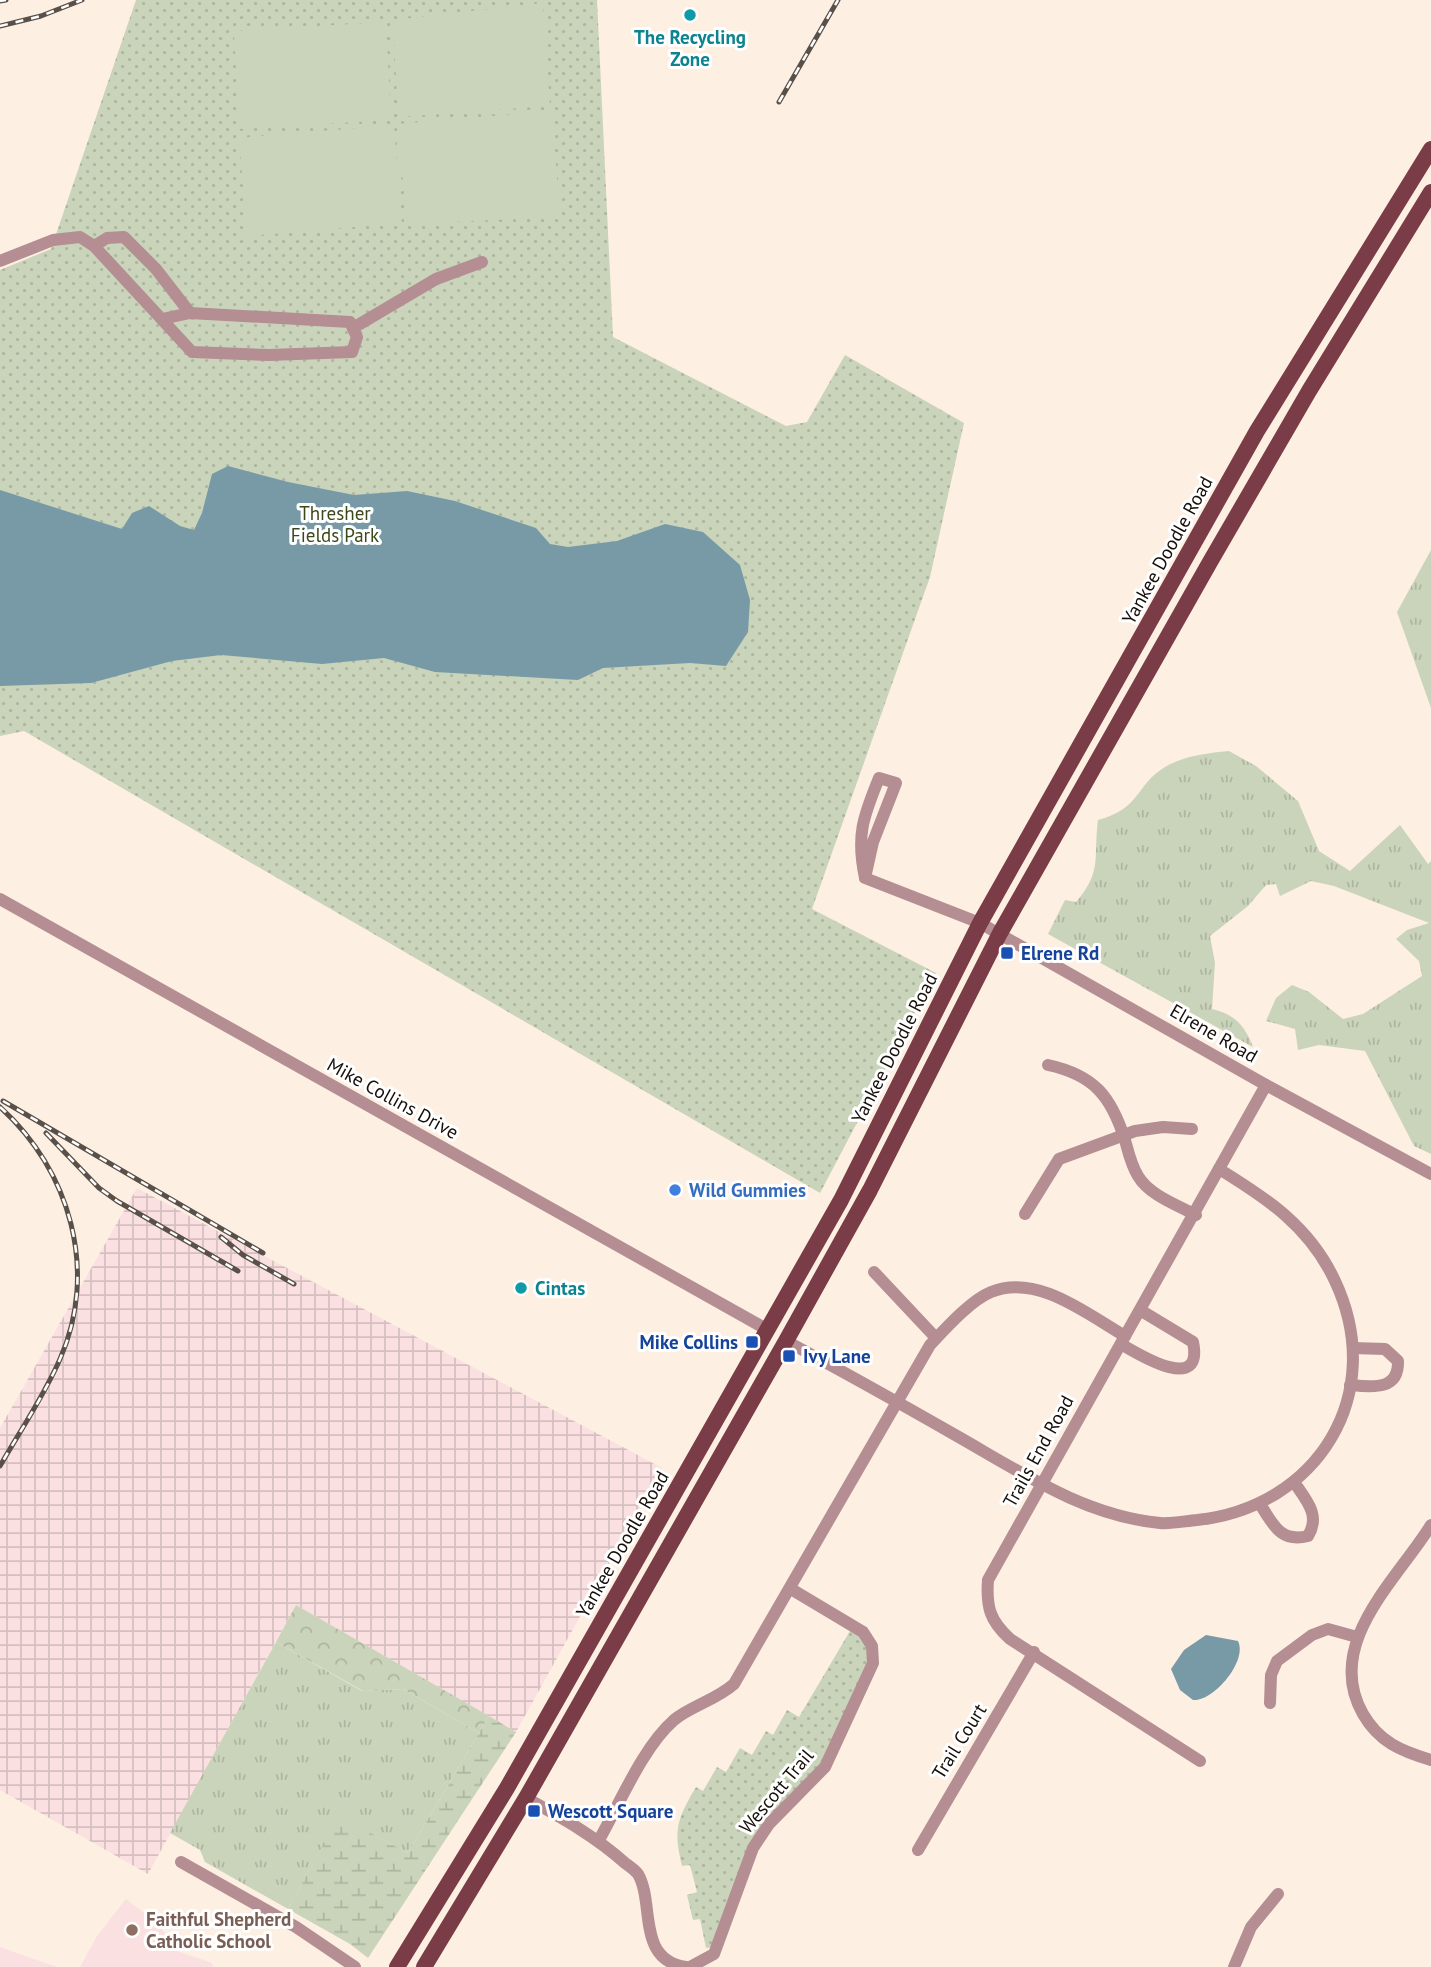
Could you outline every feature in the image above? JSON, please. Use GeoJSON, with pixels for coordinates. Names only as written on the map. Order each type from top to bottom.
{"type":"FeatureCollection","features":[{"type":"Feature","properties":{"kind":"main road","name":"Yankee Doodle Road"},"geometry":{"type":"LineString","coordinates":[[397,1967],[507,1788],[841,1200],[980,923],[1257,431],[1431,149]]}},
{"type":"Feature","properties":{"kind":"main road"},"geometry":{"type":"LineString","coordinates":[[1356,316],[1349,309],[1355,290],[1431,160]]}},
{"type":"Feature","properties":{"kind":"main road"},"geometry":{"type":"LineString","coordinates":[[424,1967],[526,1798],[786,1341],[870,1190],[1000,933],[1248,496],[1431,192]]}},
{"type":"Feature","properties":{"kind":"main road"},"geometry":{"type":"LineString","coordinates":[[1248,496],[1244,489],[1326,345],[1330,330],[1325,321]]}},
{"type":"Feature","properties":{"kind":"main road"},"geometry":{"type":"LineString","coordinates":[[786,1341],[784,1330],[787,1320],[825,1243],[841,1200]]}},
{"type":"Feature","properties":{"kind":"main road"},"geometry":{"type":"LineString","coordinates":[[687,1514],[704,1472],[766,1357],[768,1330]]}},
{"type":"Feature","properties":{"kind":"street"},"geometry":{"type":"LineString","coordinates":[[0,261],[53,240],[80,237],[94,246],[192,352],[269,355],[352,352],[357,337],[350,322],[190,313],[162,318]]}},
{"type":"Feature","properties":{"kind":"street"},"geometry":{"type":"LineString","coordinates":[[94,246],[107,238],[124,237],[156,269],[190,313]]}},
{"type":"Feature","properties":{"kind":"street"},"geometry":{"type":"LineString","coordinates":[[353,328],[436,279],[482,262]]}},
{"type":"Feature","properties":{"kind":"street"},"geometry":{"type":"LineString","coordinates":[[879,778],[896,783],[873,842],[865,878],[858,848],[867,807],[879,778]]}},
{"type":"Feature","properties":{"kind":"street","name":"Elrene Road"},"geometry":{"type":"LineString","coordinates":[[865,878],[1000,933],[1266,1086],[1431,1174]]}},
{"type":"Feature","properties":{"kind":"street","name":"Mike Collins Drive"},"geometry":{"type":"LineString","coordinates":[[0,899],[768,1330]]}},
{"type":"Feature","properties":{"kind":"street"},"geometry":{"type":"LineString","coordinates":[[1048,1065],[1068,1070],[1093,1084],[1110,1101],[1138,1177],[1154,1193],[1196,1215]]}},
{"type":"Feature","properties":{"kind":"street","name":"Trails End Road"},"geometry":{"type":"LineString","coordinates":[[1200,1761],[1010,1639],[994,1624],[986,1604],[988,1580],[1196,1215],[1219,1168],[1266,1086]]}},
{"type":"Feature","properties":{"kind":"street"},"geometry":{"type":"LineString","coordinates":[[1025,1214],[1059,1159],[1123,1135],[1163,1128],[1192,1129]]}},
{"type":"Feature","properties":{"kind":"street"},"geometry":{"type":"LineString","coordinates":[[786,1341],[1042,1484],[1101,1513],[1162,1524],[1223,1517],[1260,1504],[1310,1468],[1333,1437],[1347,1403],[1353,1348],[1346,1309],[1335,1280],[1318,1250],[1277,1205],[1219,1168]]}},
{"type":"Feature","properties":{"kind":"street"},"geometry":{"type":"LineString","coordinates":[[874,1272],[936,1338]]}},
{"type":"Feature","properties":{"kind":"street"},"geometry":{"type":"LineString","coordinates":[[526,1798],[599,1840],[660,1734],[677,1718],[717,1699],[734,1684],[936,1338],[990,1292],[1022,1285],[1058,1298],[1166,1368],[1177,1370],[1189,1363],[1195,1353],[1193,1342],[1140,1310]]}},
{"type":"Feature","properties":{"kind":"street"},"geometry":{"type":"LineString","coordinates":[[1350,1385],[1384,1386],[1394,1381],[1398,1372],[1398,1361],[1385,1349],[1353,1348]]}},
{"type":"Feature","properties":{"kind":"street"},"geometry":{"type":"LineString","coordinates":[[1260,1504],[1281,1535],[1294,1539],[1308,1536],[1314,1527],[1315,1514],[1294,1482]]}},
{"type":"Feature","properties":{"kind":"street"},"geometry":{"type":"LineString","coordinates":[[1431,1525],[1366,1619],[1357,1637],[1352,1664],[1352,1685],[1369,1724],[1383,1739],[1400,1751],[1431,1760]]}},
{"type":"Feature","properties":{"kind":"street","name":"Wescott Trail"},"geometry":{"type":"LineString","coordinates":[[599,1840],[638,1874],[653,1942],[662,1957],[675,1965],[688,1967],[714,1954],[752,1848],[769,1824],[825,1768],[873,1663],[872,1646],[863,1632],[790,1589]]}},
{"type":"Feature","properties":{"kind":"street"},"geometry":{"type":"LineString","coordinates":[[1270,1703],[1271,1675],[1277,1661],[1311,1635],[1328,1629],[1357,1637]]}},
{"type":"Feature","properties":{"kind":"street","name":"Trail Court"},"geometry":{"type":"LineString","coordinates":[[919,1850],[1034,1652]]}},
{"type":"Feature","properties":{"kind":"street"},"geometry":{"type":"LineString","coordinates":[[181,1862],[296,1927],[355,1967]]}},
{"type":"Feature","properties":{"kind":"street"},"geometry":{"type":"LineString","coordinates":[[1234,1967],[1251,1927],[1278,1894]]}},
{"type":"Feature","properties":{"kind":"shaded area"},"geometry":{"type":"Polygon","coordinates":[[[137,1188],[662,1468],[516,1732],[296,1605],[148,1874],[0,1790],[0,1428],[137,1188]]]}},
{"type":"Feature","properties":{"kind":"shaded area","name":"Faithful Shepherd Catholic School"},"geometry":{"type":"Polygon","coordinates":[[[126,1899],[158,1924],[180,1952],[212,1963],[213,1967],[80,1967],[97,1936],[126,1899]]]}},
{"type":"Feature","properties":{"kind":"shaded area"},"geometry":{"type":"Polygon","coordinates":[[[0,1947],[31,1958],[57,1967],[0,1967],[0,1947]]]}},
{"type":"Feature","properties":{"kind":"green space","name":"Thresher Fields Park"},"geometry":{"type":"Polygon","coordinates":[[[136,0],[597,0],[613,337],[786,426],[807,422],[845,355],[964,423],[930,577],[812,909],[936,973],[820,1193],[24,731],[0,736],[0,270],[51,249],[136,0]]]}},
{"type":"Feature","properties":{"kind":"green space"},"geometry":{"type":"Polygon","coordinates":[[[543,3],[550,106],[398,117],[393,20],[543,3]]]}},
{"type":"Feature","properties":{"kind":"green space"},"geometry":{"type":"Polygon","coordinates":[[[386,22],[391,120],[239,129],[234,31],[386,22]]]}},
{"type":"Feature","properties":{"kind":"green space"},"geometry":{"type":"Polygon","coordinates":[[[552,111],[560,217],[407,224],[397,124],[552,111]]]}},
{"type":"Feature","properties":{"kind":"green space"},"geometry":{"type":"Polygon","coordinates":[[[394,125],[402,223],[247,236],[239,138],[394,125]]]}},
{"type":"Feature","properties":{"kind":"green space"},"geometry":{"type":"Polygon","coordinates":[[[1431,550],[1431,708],[1397,612],[1431,550]]]}},
{"type":"Feature","properties":{"kind":"green space"},"geometry":{"type":"Polygon","coordinates":[[[1229,751],[1256,766],[1298,801],[1319,851],[1350,871],[1400,825],[1428,864],[1431,861],[1431,1154],[1414,1146],[1365,1051],[1319,1045],[1298,1050],[1295,1029],[1266,1021],[1276,998],[1292,985],[1309,992],[1343,1019],[1363,1014],[1422,976],[1419,961],[1396,939],[1407,930],[1429,923],[1334,886],[1311,881],[1280,896],[1276,884],[1266,885],[1248,906],[1210,936],[1215,963],[1212,1009],[1227,1014],[1238,1022],[1253,1047],[1048,934],[1065,900],[1076,902],[1094,872],[1098,820],[1131,803],[1155,774],[1172,763],[1204,754],[1229,751]]]}},
{"type":"Feature","properties":{"kind":"green space"},"geometry":{"type":"Polygon","coordinates":[[[296,1605],[489,1716],[479,1733],[403,1689],[363,1691],[276,1642],[296,1605]]]}},
{"type":"Feature","properties":{"kind":"green space"},"geometry":{"type":"Polygon","coordinates":[[[853,1626],[863,1632],[873,1663],[825,1767],[769,1824],[717,1946],[706,1948],[700,1919],[693,1920],[687,1895],[697,1892],[690,1865],[682,1866],[679,1854],[678,1825],[685,1808],[696,1787],[703,1791],[717,1767],[726,1772],[740,1748],[752,1755],[766,1731],[773,1735],[787,1710],[799,1717],[853,1626]]]}},
{"type":"Feature","properties":{"kind":"green space"},"geometry":{"type":"Polygon","coordinates":[[[276,1642],[362,1691],[403,1689],[479,1733],[408,1853],[339,1817],[288,1909],[205,1862],[200,1850],[170,1833],[276,1642]]]}},
{"type":"Feature","properties":{"kind":"green space"},"geometry":{"type":"Polygon","coordinates":[[[489,1716],[516,1732],[368,1958],[350,1944],[288,1909],[339,1816],[408,1853],[489,1716]]]}},
{"type":"Feature","properties":{"kind":"water"},"geometry":{"type":"Polygon","coordinates":[[[228,466],[288,482],[354,495],[407,491],[455,501],[536,528],[550,544],[568,547],[617,541],[665,524],[703,532],[740,565],[750,600],[748,632],[726,666],[690,663],[603,668],[578,680],[435,672],[384,658],[322,664],[221,655],[172,661],[91,683],[0,686],[0,490],[122,529],[132,513],[149,506],[180,526],[194,530],[202,513],[212,474],[228,466]]]}},
{"type":"Feature","properties":{"kind":"water"},"geometry":{"type":"Polygon","coordinates":[[[1206,1635],[1238,1641],[1238,1659],[1227,1679],[1219,1687],[1201,1699],[1193,1700],[1180,1690],[1171,1669],[1184,1650],[1206,1635]]]}},
{"type":"Feature","properties":{"kind":"railway"},"geometry":{"type":"LineString","coordinates":[[0,1],[6,0]]}},
{"type":"Feature","properties":{"kind":"railway"},"geometry":{"type":"LineString","coordinates":[[0,26],[41,16],[82,0]]}},
{"type":"Feature","properties":{"kind":"railway"},"geometry":{"type":"LineString","coordinates":[[779,102],[838,0]]}},
{"type":"Feature","properties":{"kind":"railway"},"geometry":{"type":"LineString","coordinates":[[3,1101],[263,1253]]}},
{"type":"Feature","properties":{"kind":"railway"},"geometry":{"type":"LineString","coordinates":[[0,1107],[24,1132],[60,1191],[71,1224],[77,1257],[77,1291],[71,1325],[60,1359],[0,1466]]}},
{"type":"Feature","properties":{"kind":"railway"},"geometry":{"type":"LineString","coordinates":[[46,1133],[99,1188],[117,1201],[238,1271]]}},
{"type":"Feature","properties":{"kind":"railway"},"geometry":{"type":"LineString","coordinates":[[221,1237],[243,1255],[294,1284]]}},
{"type":"Feature","properties":{"kind":"place","name":"The Recycling Zone"},"geometry":{"type":"Point","coordinates":[690,15]}},
{"type":"Feature","properties":{"kind":"place","name":"Elrene Rd"},"geometry":{"type":"Point","coordinates":[1007,953]}},
{"type":"Feature","properties":{"kind":"place","name":"Wild Gummies"},"geometry":{"type":"Point","coordinates":[675,1190]}},
{"type":"Feature","properties":{"kind":"place","name":"Cintas"},"geometry":{"type":"Point","coordinates":[521,1288]}},
{"type":"Feature","properties":{"kind":"place","name":"Mike Collins"},"geometry":{"type":"Point","coordinates":[752,1342]}},
{"type":"Feature","properties":{"kind":"place","name":"Ivy Lane"},"geometry":{"type":"Point","coordinates":[789,1356]}},
{"type":"Feature","properties":{"kind":"place","name":"Wescott Square"},"geometry":{"type":"Point","coordinates":[534,1811]}},
{"type":"Feature","properties":{"kind":"place","name":"Faithful Shepherd Catholic School"},"geometry":{"type":"Point","coordinates":[132,1930]}}]}
